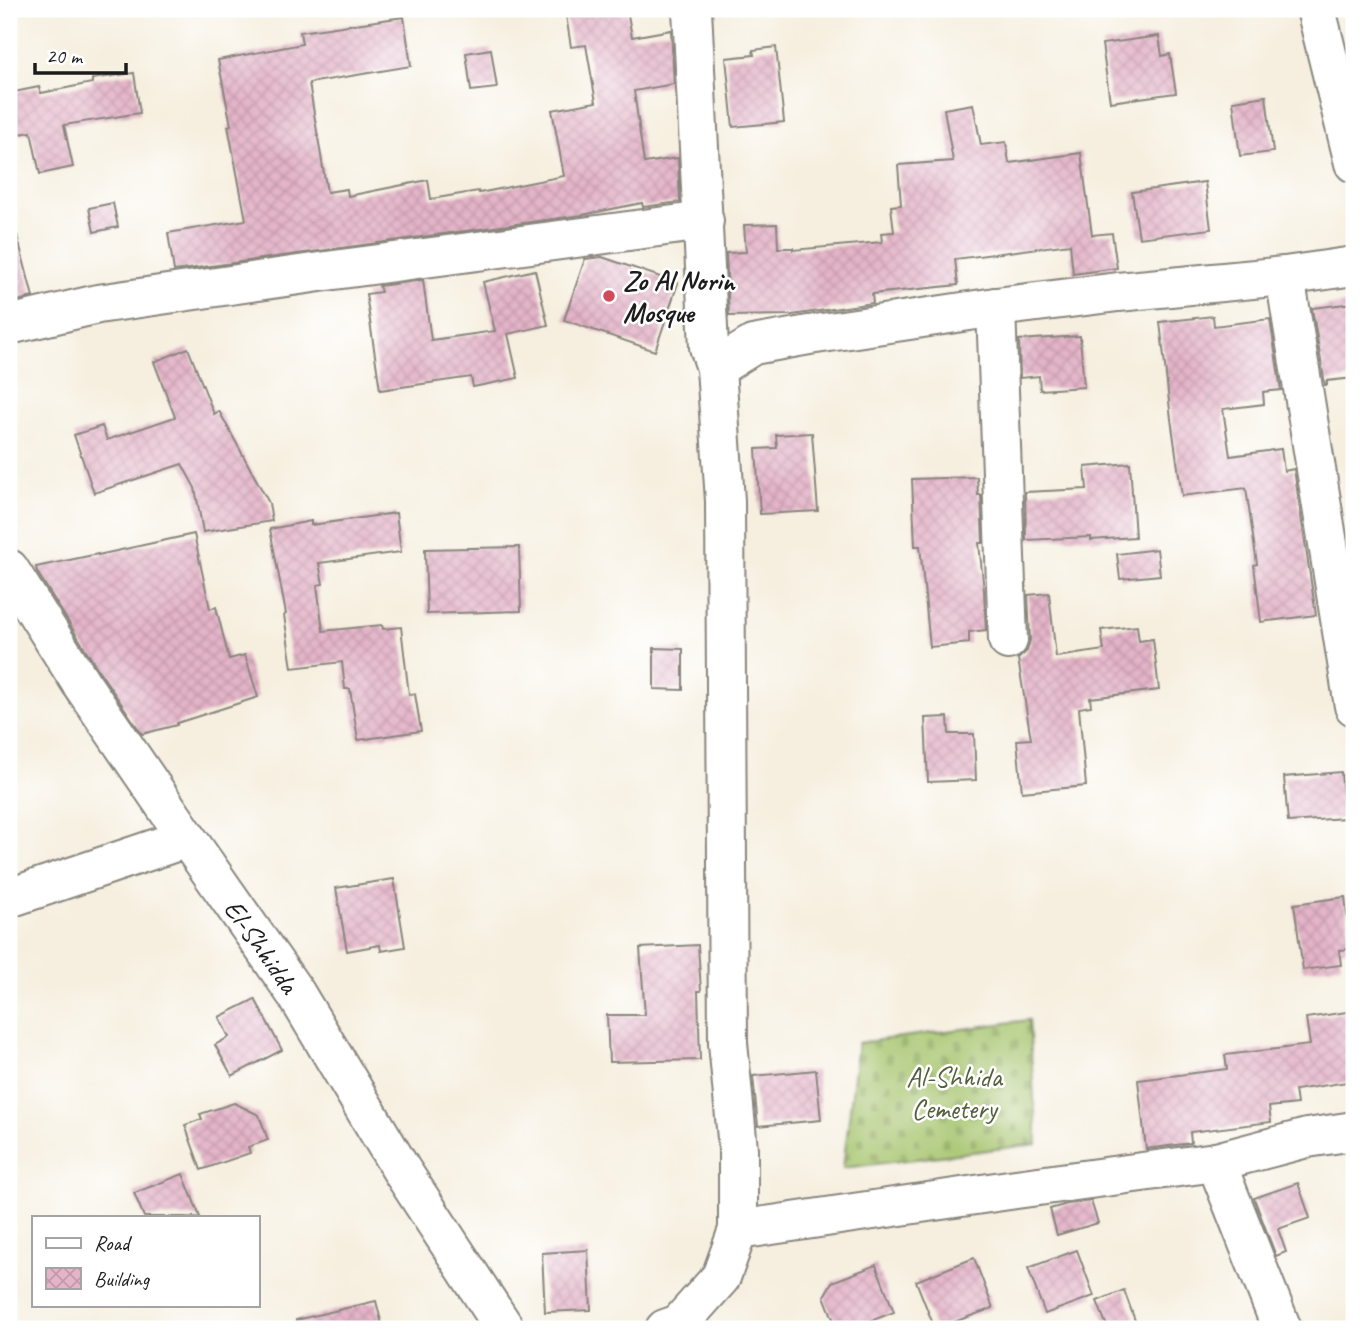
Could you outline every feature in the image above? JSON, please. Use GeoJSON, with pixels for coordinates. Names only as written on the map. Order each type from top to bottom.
{"type":"FeatureCollection","features":[{"type":"Feature","properties":{"kind":"street"},"geometry":{"type":"LineString","coordinates":[[664,1329],[679,1324],[721,1277],[738,1230],[738,1149],[728,1043],[725,501],[716,368],[709,347],[692,9]]}},
{"type":"Feature","properties":{"kind":"street"},"geometry":{"type":"LineString","coordinates":[[1316,9],[1354,163]]}},
{"type":"Feature","properties":{"kind":"street"},"geometry":{"type":"LineString","coordinates":[[9,325],[98,304],[704,221]]}},
{"type":"Feature","properties":{"kind":"street"},"geometry":{"type":"LineString","coordinates":[[716,368],[753,345],[810,335],[996,307],[1354,266]]}},
{"type":"Feature","properties":{"kind":"street"},"geometry":{"type":"LineString","coordinates":[[1285,276],[1354,706]]}},
{"type":"Feature","properties":{"kind":"street"},"geometry":{"type":"LineString","coordinates":[[996,307],[1009,640]]}},
{"type":"Feature","properties":{"kind":"street","name":"El-Shhidda"},"geometry":{"type":"LineString","coordinates":[[9,569],[81,683],[296,994],[402,1171],[505,1329]]}},
{"type":"Feature","properties":{"kind":"street"},"geometry":{"type":"LineString","coordinates":[[9,898],[187,838]]}},
{"type":"Feature","properties":{"kind":"street"},"geometry":{"type":"LineString","coordinates":[[738,1230],[1216,1162],[1307,1138],[1354,1131]]}},
{"type":"Feature","properties":{"kind":"street"},"geometry":{"type":"LineString","coordinates":[[1216,1162],[1282,1329]]}},
{"type":"Feature","properties":{"kind":"green space","name":"Al-Shhida Cemetery"},"geometry":{"type":"Polygon","coordinates":[[[1029,1020],[1037,1144],[843,1168],[858,1043],[1029,1020]]]}},
{"type":"Feature","properties":{"kind":"building"},"geometry":{"type":"Polygon","coordinates":[[[565,9],[627,9],[632,37],[671,30],[674,84],[634,91],[644,163],[678,158],[680,202],[643,207],[642,203],[582,215],[174,271],[168,233],[246,220],[218,60],[302,44],[300,32],[404,17],[411,66],[309,83],[327,192],[347,189],[348,196],[428,180],[431,199],[478,191],[479,193],[564,176],[552,110],[596,102],[586,45],[571,47],[565,9]]]}},
{"type":"Feature","properties":{"kind":"building"},"geometry":{"type":"Polygon","coordinates":[[[1159,36],[1162,56],[1170,54],[1176,93],[1110,102],[1102,44],[1159,36]]]}},
{"type":"Feature","properties":{"kind":"building"},"geometry":{"type":"Polygon","coordinates":[[[776,47],[784,122],[733,127],[726,58],[754,55],[753,50],[776,47]]]}},
{"type":"Feature","properties":{"kind":"building"},"geometry":{"type":"Polygon","coordinates":[[[491,49],[497,88],[471,91],[466,53],[491,49]]]}},
{"type":"Feature","properties":{"kind":"building"},"geometry":{"type":"Polygon","coordinates":[[[134,73],[140,113],[64,125],[73,167],[40,174],[31,132],[9,136],[9,93],[39,87],[41,93],[92,83],[92,79],[134,73]]]}},
{"type":"Feature","properties":{"kind":"building"},"geometry":{"type":"Polygon","coordinates":[[[1266,96],[1273,152],[1240,156],[1233,101],[1266,96]]]}},
{"type":"Feature","properties":{"kind":"building"},"geometry":{"type":"Polygon","coordinates":[[[973,104],[981,145],[1006,142],[1009,163],[1081,153],[1092,235],[1112,233],[1117,268],[1073,274],[1070,244],[955,259],[958,285],[872,294],[873,303],[792,315],[729,316],[726,253],[746,252],[744,225],[777,224],[778,248],[793,250],[882,242],[881,233],[894,232],[891,206],[901,205],[898,165],[953,161],[944,109],[973,104]]]}},
{"type":"Feature","properties":{"kind":"building"},"geometry":{"type":"Polygon","coordinates":[[[1205,182],[1211,229],[1139,238],[1132,192],[1205,182]]]}},
{"type":"Feature","properties":{"kind":"building"},"geometry":{"type":"Polygon","coordinates":[[[113,203],[118,227],[94,232],[89,208],[113,203]]]}},
{"type":"Feature","properties":{"kind":"building"},"geometry":{"type":"Polygon","coordinates":[[[17,235],[33,297],[9,303],[9,236],[17,235]]]}},
{"type":"Feature","properties":{"kind":"building"},"geometry":{"type":"Polygon","coordinates":[[[602,257],[678,283],[655,351],[564,320],[585,259],[602,257]]]}},
{"type":"Feature","properties":{"kind":"building"},"geometry":{"type":"Polygon","coordinates":[[[535,270],[548,325],[508,334],[518,378],[473,387],[471,377],[380,390],[366,294],[381,292],[379,286],[423,280],[431,340],[495,331],[483,282],[535,270]]]}},
{"type":"Feature","properties":{"kind":"building"},"geometry":{"type":"Polygon","coordinates":[[[1354,303],[1354,378],[1327,381],[1325,385],[1312,308],[1354,303]]]}},
{"type":"Feature","properties":{"kind":"building"},"geometry":{"type":"Polygon","coordinates":[[[1213,316],[1214,326],[1270,319],[1281,390],[1263,392],[1264,404],[1223,409],[1230,456],[1281,449],[1284,471],[1294,469],[1316,615],[1261,622],[1254,565],[1257,564],[1246,488],[1182,496],[1160,322],[1213,316]]]}},
{"type":"Feature","properties":{"kind":"building"},"geometry":{"type":"Polygon","coordinates":[[[1080,336],[1084,387],[1040,390],[1039,376],[1020,378],[1019,340],[1080,336]]]}},
{"type":"Feature","properties":{"kind":"building"},"geometry":{"type":"Polygon","coordinates":[[[188,348],[214,414],[219,411],[269,503],[272,521],[203,532],[195,488],[182,464],[94,493],[74,435],[102,426],[107,440],[175,417],[154,362],[188,348]]]}},
{"type":"Feature","properties":{"kind":"building"},"geometry":{"type":"Polygon","coordinates":[[[812,433],[818,511],[760,514],[756,449],[777,448],[776,435],[812,433]]]}},
{"type":"Feature","properties":{"kind":"building"},"geometry":{"type":"Polygon","coordinates":[[[1130,463],[1135,537],[1026,540],[1025,492],[1087,489],[1085,467],[1130,463]]]}},
{"type":"Feature","properties":{"kind":"building"},"geometry":{"type":"Polygon","coordinates":[[[977,477],[978,495],[981,495],[983,543],[979,543],[986,630],[969,632],[969,643],[930,647],[920,546],[915,546],[912,479],[977,477]]]}},
{"type":"Feature","properties":{"kind":"building"},"geometry":{"type":"Polygon","coordinates":[[[396,513],[401,552],[319,563],[323,584],[317,585],[323,631],[382,625],[383,629],[401,627],[409,695],[415,694],[421,731],[358,740],[350,689],[345,689],[342,662],[292,668],[286,614],[270,529],[311,521],[311,525],[396,513]]]}},
{"type":"Feature","properties":{"kind":"building"},"geometry":{"type":"Polygon","coordinates":[[[194,534],[210,609],[216,607],[229,659],[245,655],[258,697],[142,734],[99,671],[36,567],[194,534]]]}},
{"type":"Feature","properties":{"kind":"building"},"geometry":{"type":"Polygon","coordinates":[[[519,547],[521,611],[427,614],[425,549],[519,547]]]}},
{"type":"Feature","properties":{"kind":"building"},"geometry":{"type":"Polygon","coordinates":[[[1157,549],[1160,575],[1120,579],[1117,554],[1157,549]]]}},
{"type":"Feature","properties":{"kind":"building"},"geometry":{"type":"Polygon","coordinates":[[[1049,593],[1056,657],[1104,650],[1101,630],[1137,626],[1139,641],[1153,639],[1159,690],[1090,698],[1091,706],[1079,708],[1086,786],[1022,792],[1017,740],[1031,739],[1018,659],[1027,651],[1030,640],[1028,595],[1049,593]]]}},
{"type":"Feature","properties":{"kind":"building"},"geometry":{"type":"Polygon","coordinates":[[[654,648],[683,649],[683,690],[654,689],[654,648]]]}},
{"type":"Feature","properties":{"kind":"building"},"geometry":{"type":"Polygon","coordinates":[[[948,717],[949,734],[974,734],[976,780],[928,782],[925,718],[948,717]]]}},
{"type":"Feature","properties":{"kind":"building"},"geometry":{"type":"Polygon","coordinates":[[[1341,772],[1345,818],[1288,822],[1284,777],[1341,772]]]}},
{"type":"Feature","properties":{"kind":"building"},"geometry":{"type":"Polygon","coordinates":[[[394,879],[405,947],[381,951],[380,945],[347,951],[336,888],[394,879]]]}},
{"type":"Feature","properties":{"kind":"building"},"geometry":{"type":"Polygon","coordinates":[[[1345,897],[1351,949],[1339,950],[1341,965],[1303,970],[1294,904],[1345,897]]]}},
{"type":"Feature","properties":{"kind":"building"},"geometry":{"type":"Polygon","coordinates":[[[698,945],[701,991],[698,991],[700,1060],[609,1062],[607,1015],[645,1015],[640,948],[698,945]]]}},
{"type":"Feature","properties":{"kind":"building"},"geometry":{"type":"Polygon","coordinates":[[[255,999],[282,1050],[232,1076],[215,1045],[229,1037],[219,1017],[255,999]]]}},
{"type":"Feature","properties":{"kind":"building"},"geometry":{"type":"Polygon","coordinates":[[[1354,1011],[1354,1081],[1295,1090],[1297,1104],[1269,1107],[1271,1122],[1190,1132],[1191,1143],[1146,1149],[1138,1080],[1227,1069],[1225,1055],[1310,1045],[1306,1018],[1354,1011]]]}},
{"type":"Feature","properties":{"kind":"building"},"geometry":{"type":"Polygon","coordinates":[[[816,1070],[821,1120],[758,1126],[753,1076],[816,1070]]]}},
{"type":"Feature","properties":{"kind":"building"},"geometry":{"type":"Polygon","coordinates":[[[234,1103],[259,1115],[268,1140],[248,1147],[250,1153],[201,1170],[185,1125],[202,1119],[200,1114],[234,1103]]]}},
{"type":"Feature","properties":{"kind":"building"},"geometry":{"type":"Polygon","coordinates":[[[183,1174],[200,1216],[144,1216],[134,1193],[183,1174]]]}},
{"type":"Feature","properties":{"kind":"building"},"geometry":{"type":"Polygon","coordinates":[[[1298,1183],[1310,1218],[1278,1229],[1286,1252],[1276,1256],[1254,1198],[1298,1183]]]}},
{"type":"Feature","properties":{"kind":"building"},"geometry":{"type":"Polygon","coordinates":[[[1091,1201],[1098,1223],[1057,1235],[1050,1209],[1091,1201]]]}},
{"type":"Feature","properties":{"kind":"building"},"geometry":{"type":"Polygon","coordinates":[[[588,1250],[591,1310],[545,1312],[542,1253],[588,1250]]]}},
{"type":"Feature","properties":{"kind":"building"},"geometry":{"type":"Polygon","coordinates":[[[1077,1250],[1094,1296],[1045,1314],[1028,1268],[1077,1250]]]}},
{"type":"Feature","properties":{"kind":"building"},"geometry":{"type":"Polygon","coordinates":[[[974,1258],[993,1308],[935,1329],[916,1281],[974,1258]]]}},
{"type":"Feature","properties":{"kind":"building"},"geometry":{"type":"Polygon","coordinates":[[[876,1265],[894,1312],[850,1329],[837,1329],[824,1296],[832,1282],[876,1265]]]}},
{"type":"Feature","properties":{"kind":"building"},"geometry":{"type":"Polygon","coordinates":[[[1124,1290],[1138,1329],[1108,1329],[1097,1301],[1124,1290]]]}},
{"type":"Feature","properties":{"kind":"building"},"geometry":{"type":"Polygon","coordinates":[[[376,1301],[383,1329],[297,1329],[296,1320],[376,1301]]]}},
{"type":"Feature","properties":{"kind":"place","name":"Zo Al Norin Mosque"},"geometry":{"type":"Point","coordinates":[609,296]}}]}
